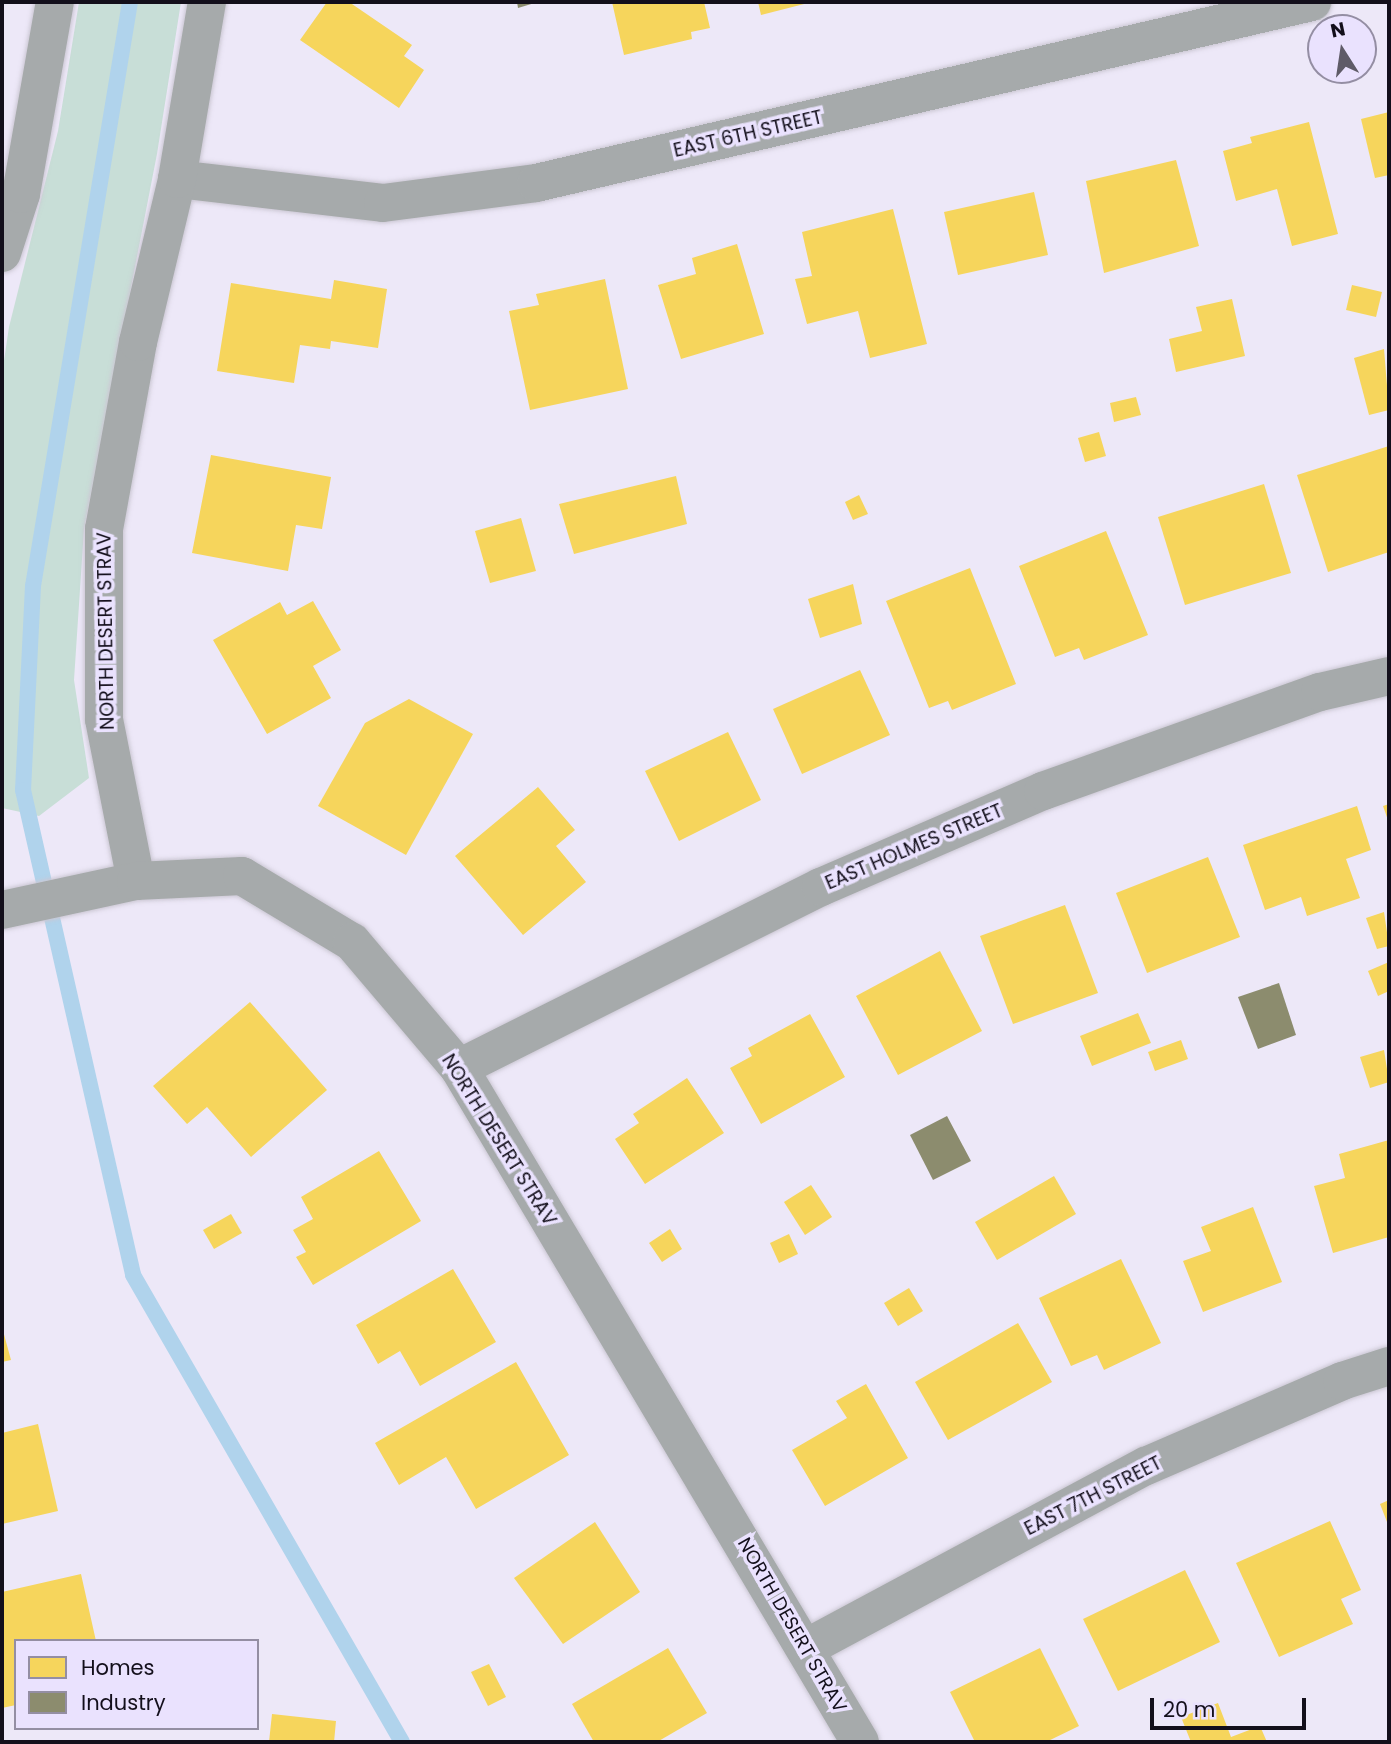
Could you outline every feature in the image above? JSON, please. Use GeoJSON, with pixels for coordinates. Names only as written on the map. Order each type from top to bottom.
{"type":"FeatureCollection","features":[{"type":"Feature","properties":{"kind":"street"},"geometry":{"type":"LineString","coordinates":[[2,253],[21,194],[54,2]]}},
{"type":"Feature","properties":{"kind":"street","name":"NORTH DESERT STRAV"},"geometry":{"type":"LineString","coordinates":[[207,2],[177,178],[138,342],[104,529],[104,719],[136,881],[242,876],[352,942],[459,1068],[860,1742]]}},
{"type":"Feature","properties":{"kind":"street","name":"EAST 6TH STREET"},"geometry":{"type":"LineString","coordinates":[[177,178],[383,203],[536,183],[1312,2]]}},
{"type":"Feature","properties":{"kind":"street","name":"EAST HOLMES STREET"},"geometry":{"type":"LineString","coordinates":[[459,1068],[821,887],[1043,791],[1320,692],[1389,676]]}},
{"type":"Feature","properties":{"kind":"street"},"geometry":{"type":"LineString","coordinates":[[2,910],[136,881]]}},
{"type":"Feature","properties":{"kind":"street","name":"EAST 7TH STREET"},"geometry":{"type":"LineString","coordinates":[[806,1648],[1146,1466],[1342,1381],[1389,1366]]}},
{"type":"Feature","properties":{"kind":"green space"},"geometry":{"type":"Polygon","coordinates":[[[79,2],[181,2],[157,154],[84,529],[74,680],[89,778],[39,816],[2,808],[2,374],[9,327],[58,131],[79,2]]]}},
{"type":"Feature","properties":{"kind":"building: Homes"},"geometry":{"type":"Polygon","coordinates":[[[327,2],[349,2],[412,45],[404,56],[424,70],[399,108],[300,40],[327,2]]]}},
{"type":"Feature","properties":{"kind":"building: Homes"},"geometry":{"type":"Polygon","coordinates":[[[612,2],[704,2],[710,28],[691,32],[692,39],[624,55],[612,2]]]}},
{"type":"Feature","properties":{"kind":"building: Homes"},"geometry":{"type":"Polygon","coordinates":[[[758,2],[808,2],[808,3],[761,15],[758,2]]]}},
{"type":"Feature","properties":{"kind":"building: Homes"},"geometry":{"type":"Polygon","coordinates":[[[1389,112],[1389,175],[1375,178],[1361,119],[1389,112]]]}},
{"type":"Feature","properties":{"kind":"building: Homes"},"geometry":{"type":"Polygon","coordinates":[[[1309,122],[1338,234],[1292,246],[1277,189],[1236,201],[1223,151],[1252,143],[1250,137],[1309,122]]]}},
{"type":"Feature","properties":{"kind":"building: Homes"},"geometry":{"type":"Polygon","coordinates":[[[1176,160],[1199,246],[1104,273],[1086,181],[1176,160]]]}},
{"type":"Feature","properties":{"kind":"building: Homes"},"geometry":{"type":"Polygon","coordinates":[[[1034,192],[1048,255],[958,275],[944,212],[1034,192]]]}},
{"type":"Feature","properties":{"kind":"building: Homes"},"geometry":{"type":"Polygon","coordinates":[[[893,209],[927,344],[870,358],[858,311],[807,324],[795,279],[812,276],[802,232],[893,209]]]}},
{"type":"Feature","properties":{"kind":"building: Homes"},"geometry":{"type":"Polygon","coordinates":[[[737,244],[764,334],[681,359],[658,285],[696,274],[692,258],[737,244]]]}},
{"type":"Feature","properties":{"kind":"building: Homes"},"geometry":{"type":"Polygon","coordinates":[[[605,279],[628,389],[530,410],[509,311],[539,305],[536,294],[605,279]]]}},
{"type":"Feature","properties":{"kind":"building: Homes"},"geometry":{"type":"Polygon","coordinates":[[[334,280],[387,289],[378,348],[331,341],[330,349],[300,345],[294,383],[217,371],[231,283],[331,299],[334,280]]]}},
{"type":"Feature","properties":{"kind":"building: Homes"},"geometry":{"type":"Polygon","coordinates":[[[1352,285],[1382,292],[1376,317],[1346,310],[1352,285]]]}},
{"type":"Feature","properties":{"kind":"building: Homes"},"geometry":{"type":"Polygon","coordinates":[[[1232,299],[1245,356],[1176,372],[1169,339],[1202,331],[1196,307],[1232,299]]]}},
{"type":"Feature","properties":{"kind":"building: Homes"},"geometry":{"type":"Polygon","coordinates":[[[1384,349],[1389,410],[1369,415],[1354,358],[1384,349]]]}},
{"type":"Feature","properties":{"kind":"building: Homes"},"geometry":{"type":"Polygon","coordinates":[[[1136,397],[1141,415],[1114,422],[1110,403],[1136,397]]]}},
{"type":"Feature","properties":{"kind":"building: Homes"},"geometry":{"type":"Polygon","coordinates":[[[1099,432],[1106,456],[1085,462],[1078,438],[1099,432]]]}},
{"type":"Feature","properties":{"kind":"building: Homes"},"geometry":{"type":"Polygon","coordinates":[[[1389,446],[1389,552],[1328,572],[1297,475],[1389,446]]]}},
{"type":"Feature","properties":{"kind":"building: Homes"},"geometry":{"type":"Polygon","coordinates":[[[211,455],[331,477],[322,529],[296,525],[288,571],[192,553],[211,455]]]}},
{"type":"Feature","properties":{"kind":"building: Homes"},"geometry":{"type":"Polygon","coordinates":[[[676,476],[687,524],[574,554],[559,504],[676,476]]]}},
{"type":"Feature","properties":{"kind":"building: Homes"},"geometry":{"type":"Polygon","coordinates":[[[1264,484],[1291,573],[1185,605],[1158,517],[1264,484]]]}},
{"type":"Feature","properties":{"kind":"building: Homes"},"geometry":{"type":"Polygon","coordinates":[[[859,495],[868,514],[853,520],[845,502],[859,495]]]}},
{"type":"Feature","properties":{"kind":"building: Homes"},"geometry":{"type":"Polygon","coordinates":[[[521,518],[536,571],[490,583],[475,531],[521,518]]]}},
{"type":"Feature","properties":{"kind":"building: Homes"},"geometry":{"type":"Polygon","coordinates":[[[1106,531],[1148,635],[1084,660],[1079,648],[1055,657],[1019,566],[1106,531]]]}},
{"type":"Feature","properties":{"kind":"building: Homes"},"geometry":{"type":"Polygon","coordinates":[[[970,568],[1016,684],[952,710],[948,701],[929,708],[886,601],[970,568]]]}},
{"type":"Feature","properties":{"kind":"building: Homes"},"geometry":{"type":"Polygon","coordinates":[[[853,584],[862,624],[820,638],[808,599],[853,584]]]}},
{"type":"Feature","properties":{"kind":"building: Homes"},"geometry":{"type":"Polygon","coordinates":[[[313,601],[341,650],[313,666],[331,698],[267,734],[213,640],[280,602],[287,615],[313,601]]]}},
{"type":"Feature","properties":{"kind":"building: Homes"},"geometry":{"type":"Polygon","coordinates":[[[860,670],[890,735],[802,774],[773,709],[860,670]]]}},
{"type":"Feature","properties":{"kind":"building: Homes"},"geometry":{"type":"Polygon","coordinates":[[[409,699],[473,734],[406,855],[318,806],[365,723],[409,699]]]}},
{"type":"Feature","properties":{"kind":"building: Homes"},"geometry":{"type":"Polygon","coordinates":[[[728,732],[761,800],[679,841],[645,771],[728,732]]]}},
{"type":"Feature","properties":{"kind":"building: Homes"},"geometry":{"type":"Polygon","coordinates":[[[538,787],[575,830],[556,846],[586,882],[523,935],[455,856],[538,787]]]}},
{"type":"Feature","properties":{"kind":"building: Homes"},"geometry":{"type":"Polygon","coordinates":[[[1389,804],[1389,823],[1383,806],[1389,804]]]}},
{"type":"Feature","properties":{"kind":"building: Homes"},"geometry":{"type":"Polygon","coordinates":[[[1357,806],[1371,850],[1346,859],[1360,898],[1307,916],[1301,897],[1265,910],[1243,845],[1357,806]]]}},
{"type":"Feature","properties":{"kind":"building: Homes"},"geometry":{"type":"Polygon","coordinates":[[[1208,857],[1240,937],[1147,973],[1116,893],[1208,857]]]}},
{"type":"Feature","properties":{"kind":"building: Homes"},"geometry":{"type":"Polygon","coordinates":[[[1065,905],[1098,993],[1013,1024],[980,936],[1065,905]]]}},
{"type":"Feature","properties":{"kind":"building: Homes"},"geometry":{"type":"Polygon","coordinates":[[[1384,912],[1389,946],[1377,949],[1366,918],[1384,912]]]}},
{"type":"Feature","properties":{"kind":"building: Homes"},"geometry":{"type":"Polygon","coordinates":[[[940,951],[982,1031],[898,1075],[856,996],[940,951]]]}},
{"type":"Feature","properties":{"kind":"building: Homes"},"geometry":{"type":"Polygon","coordinates":[[[1389,962],[1389,991],[1378,996],[1368,971],[1389,962]]]}},
{"type":"Feature","properties":{"kind":"building: Homes"},"geometry":{"type":"Polygon","coordinates":[[[250,1002],[327,1090],[251,1157],[207,1107],[187,1124],[153,1086],[250,1002]]]}},
{"type":"Feature","properties":{"kind":"building: Homes"},"geometry":{"type":"Polygon","coordinates":[[[1138,1013],[1151,1043],[1092,1066],[1080,1036],[1138,1013]]]}},
{"type":"Feature","properties":{"kind":"building: Homes"},"geometry":{"type":"Polygon","coordinates":[[[810,1014],[845,1077],[761,1124],[730,1068],[752,1056],[748,1048],[810,1014]]]}},
{"type":"Feature","properties":{"kind":"building: Homes"},"geometry":{"type":"Polygon","coordinates":[[[1181,1040],[1188,1059],[1155,1071],[1148,1052],[1181,1040]]]}},
{"type":"Feature","properties":{"kind":"building: Homes"},"geometry":{"type":"Polygon","coordinates":[[[1384,1050],[1389,1082],[1370,1088],[1360,1057],[1384,1050]]]}},
{"type":"Feature","properties":{"kind":"building: Homes"},"geometry":{"type":"Polygon","coordinates":[[[687,1078],[724,1133],[645,1184],[615,1139],[639,1123],[633,1114],[687,1078]]]}},
{"type":"Feature","properties":{"kind":"building: Homes"},"geometry":{"type":"Polygon","coordinates":[[[1389,1140],[1389,1237],[1333,1253],[1314,1186],[1345,1178],[1339,1154],[1389,1140]]]}},
{"type":"Feature","properties":{"kind":"building: Homes"},"geometry":{"type":"Polygon","coordinates":[[[379,1151],[421,1221],[313,1285],[296,1257],[306,1252],[293,1230],[313,1219],[301,1197],[379,1151]]]}},
{"type":"Feature","properties":{"kind":"building: Homes"},"geometry":{"type":"Polygon","coordinates":[[[1054,1176],[1076,1214],[997,1260],[975,1222],[1054,1176]]]}},
{"type":"Feature","properties":{"kind":"building: Homes"},"geometry":{"type":"Polygon","coordinates":[[[811,1185],[832,1217],[805,1235],[784,1202],[811,1185]]]}},
{"type":"Feature","properties":{"kind":"building: Homes"},"geometry":{"type":"Polygon","coordinates":[[[1253,1207],[1282,1282],[1203,1312],[1183,1261],[1211,1251],[1201,1227],[1253,1207]]]}},
{"type":"Feature","properties":{"kind":"building: Homes"},"geometry":{"type":"Polygon","coordinates":[[[231,1214],[242,1233],[214,1249],[203,1230],[231,1214]]]}},
{"type":"Feature","properties":{"kind":"building: Homes"},"geometry":{"type":"Polygon","coordinates":[[[670,1229],[682,1249],[662,1262],[649,1243],[670,1229]]]}},
{"type":"Feature","properties":{"kind":"building: Homes"},"geometry":{"type":"Polygon","coordinates":[[[789,1234],[798,1254],[779,1263],[770,1243],[789,1234]]]}},
{"type":"Feature","properties":{"kind":"building: Homes"},"geometry":{"type":"Polygon","coordinates":[[[1121,1259],[1161,1343],[1104,1370],[1097,1355],[1071,1366],[1039,1298],[1121,1259]]]}},
{"type":"Feature","properties":{"kind":"building: Homes"},"geometry":{"type":"Polygon","coordinates":[[[453,1269],[496,1342],[420,1386],[400,1351],[378,1364],[356,1325],[453,1269]]]}},
{"type":"Feature","properties":{"kind":"building: Homes"},"geometry":{"type":"Polygon","coordinates":[[[909,1288],[923,1311],[898,1326],[884,1303],[909,1288]]]}},
{"type":"Feature","properties":{"kind":"building: Homes"},"geometry":{"type":"Polygon","coordinates":[[[1018,1323],[1052,1382],[948,1440],[915,1382],[1018,1323]]]}},
{"type":"Feature","properties":{"kind":"building: Homes"},"geometry":{"type":"Polygon","coordinates":[[[2,1327],[11,1360],[2,1362],[2,1327]]]}},
{"type":"Feature","properties":{"kind":"building: Homes"},"geometry":{"type":"Polygon","coordinates":[[[516,1362],[569,1455],[476,1509],[446,1457],[399,1485],[375,1443],[516,1362]]]}},
{"type":"Feature","properties":{"kind":"building: Homes"},"geometry":{"type":"Polygon","coordinates":[[[866,1384],[908,1458],[825,1506],[792,1450],[847,1418],[836,1401],[866,1384]]]}},
{"type":"Feature","properties":{"kind":"building: Homes"},"geometry":{"type":"Polygon","coordinates":[[[38,1424],[58,1511],[2,1524],[2,1433],[38,1424]]]}},
{"type":"Feature","properties":{"kind":"building: Homes"},"geometry":{"type":"Polygon","coordinates":[[[1389,1500],[1389,1527],[1380,1504],[1389,1500]]]}},
{"type":"Feature","properties":{"kind":"building: Homes"},"geometry":{"type":"Polygon","coordinates":[[[1330,1521],[1361,1590],[1341,1599],[1353,1624],[1279,1657],[1236,1563],[1330,1521]]]}},
{"type":"Feature","properties":{"kind":"building: Homes"},"geometry":{"type":"Polygon","coordinates":[[[595,1522],[640,1592],[563,1644],[514,1578],[595,1522]]]}},
{"type":"Feature","properties":{"kind":"building: Homes"},"geometry":{"type":"Polygon","coordinates":[[[1185,1570],[1220,1642],[1118,1691],[1083,1619],[1185,1570]]]}},
{"type":"Feature","properties":{"kind":"building: Homes"},"geometry":{"type":"Polygon","coordinates":[[[81,1574],[96,1639],[14,1639],[14,1705],[2,1708],[2,1592],[81,1574]]]}},
{"type":"Feature","properties":{"kind":"building: Homes"},"geometry":{"type":"Polygon","coordinates":[[[668,1648],[707,1713],[657,1742],[594,1742],[572,1704],[668,1648]]]}},
{"type":"Feature","properties":{"kind":"building: Homes"},"geometry":{"type":"Polygon","coordinates":[[[1040,1648],[1079,1726],[1046,1742],[975,1742],[950,1692],[1040,1648]]]}},
{"type":"Feature","properties":{"kind":"building: Homes"},"geometry":{"type":"Polygon","coordinates":[[[489,1664],[506,1697],[488,1706],[471,1672],[489,1664]]]}},
{"type":"Feature","properties":{"kind":"building: Homes"},"geometry":{"type":"Polygon","coordinates":[[[1218,1703],[1231,1737],[1260,1726],[1267,1742],[1191,1742],[1181,1717],[1218,1703]]]}},
{"type":"Feature","properties":{"kind":"building: Homes"},"geometry":{"type":"Polygon","coordinates":[[[272,1714],[336,1721],[334,1742],[269,1742],[272,1714]]]}},
{"type":"Feature","properties":{"kind":"building: Industry"},"geometry":{"type":"Polygon","coordinates":[[[517,2],[538,2],[518,8],[517,2]]]}},
{"type":"Feature","properties":{"kind":"building: Industry"},"geometry":{"type":"Polygon","coordinates":[[[1279,983],[1296,1035],[1258,1049],[1238,997],[1279,983]]]}},
{"type":"Feature","properties":{"kind":"building: Industry"},"geometry":{"type":"Polygon","coordinates":[[[947,1116],[971,1161],[933,1180],[910,1135],[947,1116]]]}},
{"type":"Feature","properties":{"kind":"waterway"},"geometry":{"type":"LineString","coordinates":[[130,2],[33,586],[23,790],[133,1275],[402,1742]]}}]}
